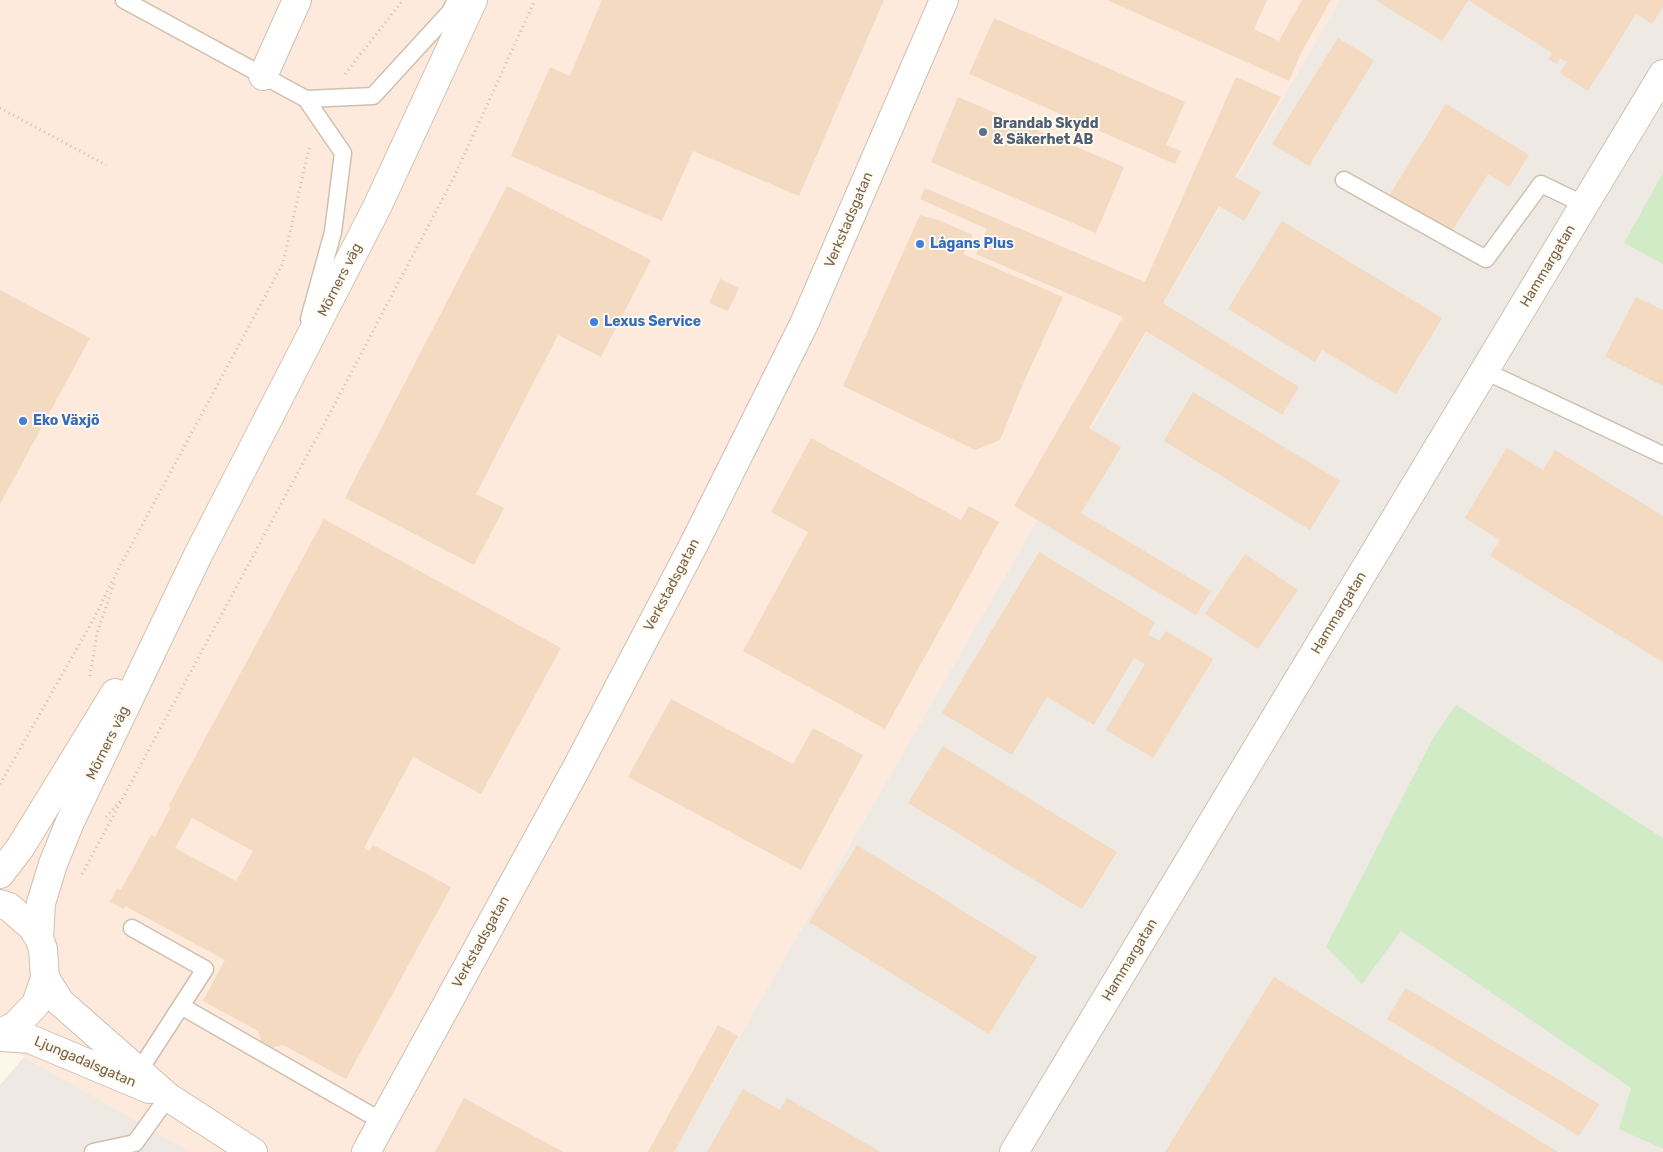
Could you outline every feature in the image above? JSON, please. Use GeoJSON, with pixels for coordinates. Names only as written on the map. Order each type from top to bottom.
{"type":"FeatureCollection","features":[{"type":"Feature","properties":{"kind":"street"},"geometry":{"type":"LineString","coordinates":[[263,76],[297,0]]}},
{"type":"Feature","properties":{"kind":"street","name":"Mörners väg"},"geometry":{"type":"LineString","coordinates":[[38,938],[41,903],[53,864],[70,822],[198,555],[377,207],[473,0]]}},
{"type":"Feature","properties":{"kind":"street","name":"Verkstadsgatan"},"geometry":{"type":"LineString","coordinates":[[366,1152],[576,768],[697,538],[804,324],[944,0]]}},
{"type":"Feature","properties":{"kind":"street","name":"Hammargatan"},"geometry":{"type":"LineString","coordinates":[[1014,1152],[1663,74]]}},
{"type":"Feature","properties":{"kind":"street","name":"Mörners väg"},"geometry":{"type":"LineString","coordinates":[[0,874],[20,848],[49,803],[198,555]]}},
{"type":"Feature","properties":{"kind":"street"},"geometry":{"type":"LineString","coordinates":[[0,904],[9,907],[32,927],[43,949],[45,978],[36,1004],[15,1026],[0,1035]]}},
{"type":"Feature","properties":{"kind":"street","name":"Ljungadalsgatan"},"geometry":{"type":"LineString","coordinates":[[45,978],[60,1002],[168,1097],[253,1152]]}},
{"type":"Feature","properties":{"kind":"street","name":"Ljungadalsgatan"},"geometry":{"type":"LineString","coordinates":[[0,1035],[30,1039],[168,1097]]}},
{"type":"Feature","properties":{"kind":"lane"},"geometry":{"type":"LineString","coordinates":[[124,0],[306,99],[343,153],[333,232],[297,364]]}},
{"type":"Feature","properties":{"kind":"lane"},"geometry":{"type":"LineString","coordinates":[[306,99],[373,96],[450,12],[456,0]]}},
{"type":"Feature","properties":{"kind":"lane"},"geometry":{"type":"LineString","coordinates":[[1344,180],[1486,259],[1541,184],[1585,205]]}},
{"type":"Feature","properties":{"kind":"lane"},"geometry":{"type":"LineString","coordinates":[[1485,371],[1663,456]]}},
{"type":"Feature","properties":{"kind":"lane"},"geometry":{"type":"LineString","coordinates":[[132,928],[205,969],[139,1071]]}},
{"type":"Feature","properties":{"kind":"lane"},"geometry":{"type":"LineString","coordinates":[[181,1006],[383,1122]]}},
{"type":"Feature","properties":{"kind":"lane"},"geometry":{"type":"LineString","coordinates":[[93,1152],[135,1143],[168,1097]]}},
{"type":"Feature","properties":{"kind":"path"},"geometry":{"type":"LineString","coordinates":[[331,98],[342,78],[403,0]]}},
{"type":"Feature","properties":{"kind":"path"},"geometry":{"type":"LineString","coordinates":[[125,795],[454,177],[535,0]]}},
{"type":"Feature","properties":{"kind":"path"},"geometry":{"type":"LineString","coordinates":[[0,108],[106,165]]}},
{"type":"Feature","properties":{"kind":"path"},"geometry":{"type":"LineString","coordinates":[[0,784],[92,622],[119,568],[283,263],[312,134],[320,119]]}},
{"type":"Feature","properties":{"kind":"path"},"geometry":{"type":"LineString","coordinates":[[89,684],[97,633],[119,568]]}},
{"type":"Feature","properties":{"kind":"shaded area"},"geometry":{"type":"Polygon","coordinates":[[[0,0],[1340,0],[673,1152],[182,1152],[0,1042],[0,0]]]}},
{"type":"Feature","properties":{"kind":"shaded area"},"geometry":{"type":"Polygon","coordinates":[[[1340,0],[1663,0],[1663,1152],[673,1152],[983,614],[1340,0]]]}},
{"type":"Feature","properties":{"kind":"shaded area"},"geometry":{"type":"Polygon","coordinates":[[[24,1057],[190,1152],[0,1152],[0,1085],[24,1057]]]}},
{"type":"Feature","properties":{"kind":"green space"},"geometry":{"type":"Polygon","coordinates":[[[1663,173],[1663,264],[1624,243],[1663,173]]]}},
{"type":"Feature","properties":{"kind":"green space"},"geometry":{"type":"Polygon","coordinates":[[[1456,705],[1663,838],[1663,1149],[1619,1129],[1631,1088],[1401,931],[1362,984],[1326,947],[1433,738],[1456,705]]]}},
{"type":"Feature","properties":{"kind":"building"},"geometry":{"type":"Polygon","coordinates":[[[602,0],[884,0],[799,196],[693,151],[662,221],[511,156],[550,67],[570,76],[602,0]]]}},
{"type":"Feature","properties":{"kind":"building"},"geometry":{"type":"Polygon","coordinates":[[[1107,0],[1267,0],[1254,29],[1279,41],[1302,0],[1331,0],[1302,51],[1289,81],[1107,0]]]}},
{"type":"Feature","properties":{"kind":"building"},"geometry":{"type":"Polygon","coordinates":[[[1375,0],[1468,0],[1442,41],[1375,0]]]}},
{"type":"Feature","properties":{"kind":"building"},"geometry":{"type":"Polygon","coordinates":[[[1468,0],[1663,0],[1663,7],[1652,24],[1636,14],[1588,91],[1560,73],[1567,62],[1560,58],[1557,64],[1548,59],[1552,53],[1468,0]]]}},
{"type":"Feature","properties":{"kind":"building"},"geometry":{"type":"Polygon","coordinates":[[[994,18],[1185,102],[1166,145],[1181,151],[1175,164],[969,74],[994,18]]]}},
{"type":"Feature","properties":{"kind":"building"},"geometry":{"type":"Polygon","coordinates":[[[1338,38],[1374,60],[1309,166],[1272,144],[1338,38]]]}},
{"type":"Feature","properties":{"kind":"building"},"geometry":{"type":"Polygon","coordinates":[[[1236,77],[1281,97],[1235,177],[1261,192],[1244,221],[1219,206],[1163,303],[1299,387],[1282,415],[1146,331],[1089,428],[1121,447],[1081,513],[1211,591],[1196,615],[1014,506],[1123,317],[976,254],[987,229],[920,199],[925,188],[1145,282],[1236,77]]]}},
{"type":"Feature","properties":{"kind":"building"},"geometry":{"type":"Polygon","coordinates":[[[958,97],[1124,167],[1096,233],[931,162],[958,97]]]}},
{"type":"Feature","properties":{"kind":"building"},"geometry":{"type":"Polygon","coordinates":[[[1446,104],[1529,155],[1509,187],[1488,174],[1450,234],[1389,196],[1446,104]]]}},
{"type":"Feature","properties":{"kind":"building"},"geometry":{"type":"Polygon","coordinates":[[[507,186],[651,260],[601,357],[558,335],[476,494],[504,508],[474,565],[345,498],[507,186]]]}},
{"type":"Feature","properties":{"kind":"building"},"geometry":{"type":"Polygon","coordinates":[[[920,215],[938,220],[973,235],[963,254],[1063,297],[1025,379],[1000,440],[975,450],[843,386],[920,215]]]}},
{"type":"Feature","properties":{"kind":"building"},"geometry":{"type":"Polygon","coordinates":[[[1282,221],[1442,318],[1396,394],[1322,350],[1315,362],[1228,309],[1282,221]]]}},
{"type":"Feature","properties":{"kind":"building"},"geometry":{"type":"Polygon","coordinates":[[[720,279],[739,288],[728,311],[709,303],[720,279]]]}},
{"type":"Feature","properties":{"kind":"building","name":"Eko Växjö"},"geometry":{"type":"Polygon","coordinates":[[[0,290],[90,338],[0,504],[0,290]]]}},
{"type":"Feature","properties":{"kind":"building"},"geometry":{"type":"Polygon","coordinates":[[[1636,297],[1663,310],[1663,386],[1605,357],[1636,297]]]}},
{"type":"Feature","properties":{"kind":"building"},"geometry":{"type":"Polygon","coordinates":[[[1193,392],[1340,481],[1310,530],[1164,441],[1193,392]]]}},
{"type":"Feature","properties":{"kind":"building"},"geometry":{"type":"Polygon","coordinates":[[[811,438],[961,520],[969,506],[999,522],[885,729],[743,651],[808,532],[771,512],[811,438]]]}},
{"type":"Feature","properties":{"kind":"building"},"geometry":{"type":"Polygon","coordinates":[[[1507,448],[1543,470],[1555,450],[1663,516],[1663,662],[1490,556],[1500,540],[1465,518],[1507,448]]]}},
{"type":"Feature","properties":{"kind":"building"},"geometry":{"type":"Polygon","coordinates":[[[324,519],[561,648],[481,794],[413,757],[364,848],[369,851],[373,845],[451,887],[346,1079],[283,1045],[264,1050],[258,1031],[203,1001],[225,960],[125,906],[124,909],[110,902],[117,888],[121,890],[151,835],[155,837],[171,807],[169,805],[324,519]],[[192,818],[175,848],[236,881],[253,851],[192,818]]]}},
{"type":"Feature","properties":{"kind":"building"},"geometry":{"type":"Polygon","coordinates":[[[1039,552],[1155,622],[1148,634],[1159,641],[1166,631],[1213,659],[1153,758],[1106,730],[1145,664],[1134,658],[1094,725],[1047,697],[1012,755],[942,713],[1039,552]]]}},
{"type":"Feature","properties":{"kind":"building"},"geometry":{"type":"Polygon","coordinates":[[[1245,554],[1298,590],[1258,649],[1205,614],[1245,554]]]}},
{"type":"Feature","properties":{"kind":"building"},"geometry":{"type":"Polygon","coordinates":[[[671,699],[793,764],[813,728],[863,755],[801,870],[628,777],[671,699]]]}},
{"type":"Feature","properties":{"kind":"building"},"geometry":{"type":"Polygon","coordinates":[[[943,746],[1117,852],[1082,909],[908,803],[943,746]]]}},
{"type":"Feature","properties":{"kind":"building"},"geometry":{"type":"Polygon","coordinates":[[[857,845],[1037,957],[989,1034],[809,922],[857,845]]]}},
{"type":"Feature","properties":{"kind":"building"},"geometry":{"type":"Polygon","coordinates":[[[1274,977],[1558,1152],[1165,1152],[1274,977]]]}},
{"type":"Feature","properties":{"kind":"building"},"geometry":{"type":"Polygon","coordinates":[[[1406,988],[1599,1104],[1579,1136],[1387,1019],[1406,988]]]}},
{"type":"Feature","properties":{"kind":"building"},"geometry":{"type":"Polygon","coordinates":[[[718,1025],[738,1036],[674,1152],[648,1152],[718,1025]]]}},
{"type":"Feature","properties":{"kind":"building"},"geometry":{"type":"Polygon","coordinates":[[[743,1089],[780,1110],[787,1098],[881,1152],[707,1152],[743,1089]]]}},
{"type":"Feature","properties":{"kind":"building"},"geometry":{"type":"Polygon","coordinates":[[[464,1098],[563,1152],[435,1152],[464,1098]]]}},
{"type":"Feature","properties":{"kind":"place","name":"Brandab Skydd & Säkerhet AB"},"geometry":{"type":"Point","coordinates":[983,132]}},
{"type":"Feature","properties":{"kind":"place","name":"Lågans Plus"},"geometry":{"type":"Point","coordinates":[920,244]}},
{"type":"Feature","properties":{"kind":"place","name":"Lexus Service"},"geometry":{"type":"Point","coordinates":[594,322]}},
{"type":"Feature","properties":{"kind":"place","name":"Eko Växjö"},"geometry":{"type":"Point","coordinates":[23,421]}}]}
